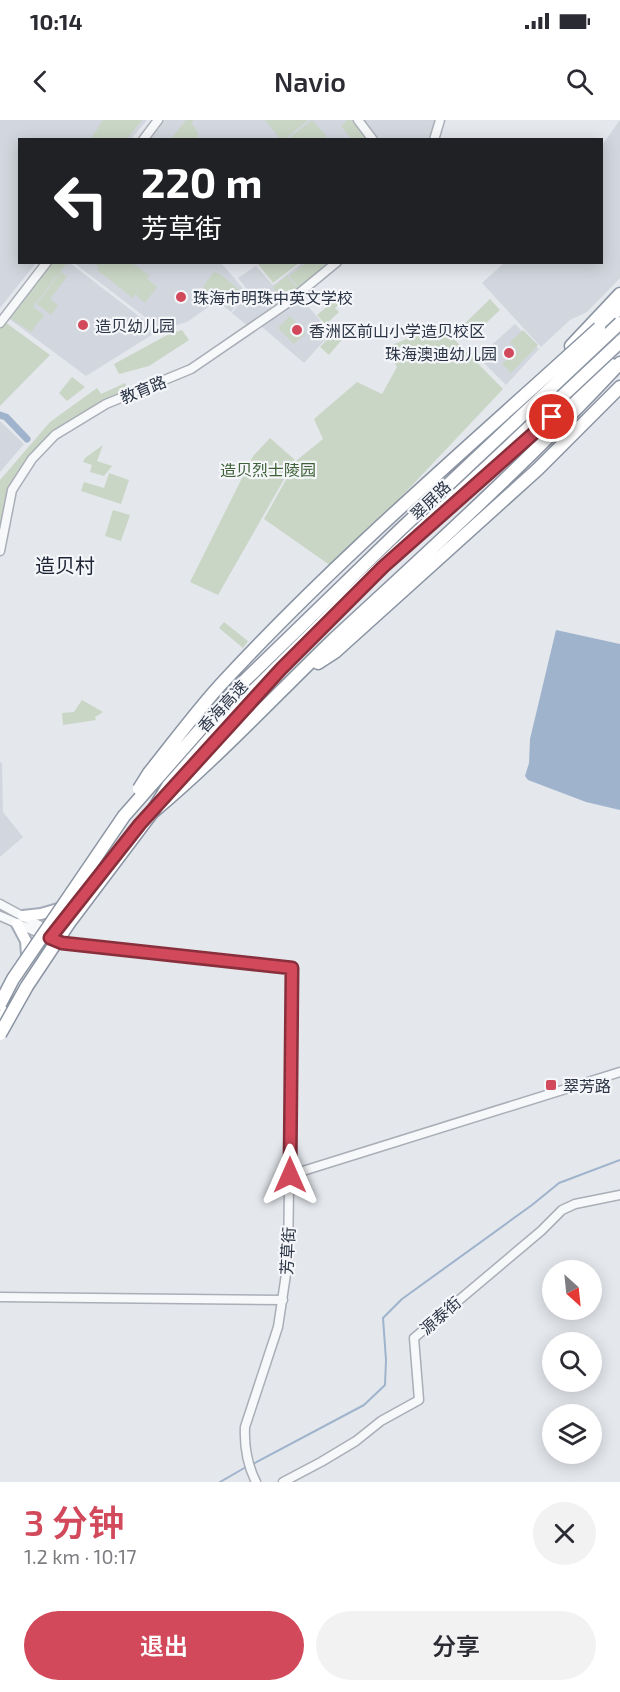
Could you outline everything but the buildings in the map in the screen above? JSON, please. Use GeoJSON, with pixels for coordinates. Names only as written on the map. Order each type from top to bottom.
{"type":"FeatureCollection","features":[{"type":"Feature","properties":{"kind":"highway"},"geometry":{"type":"LineString","coordinates":[[531,385],[584,334],[620,294]]}},
{"type":"Feature","properties":{"kind":"highway"},"geometry":{"type":"LineString","coordinates":[[124,816],[149,773],[216,691],[303,599],[365,539],[620,308]]}},
{"type":"Feature","properties":{"kind":"highway","name":"香海高速"},"geometry":{"type":"LineString","coordinates":[[0,1004],[13,979],[124,816],[234,691],[399,531],[620,323]]}},
{"type":"Feature","properties":{"kind":"highway","name":"香海高速"},"geometry":{"type":"LineString","coordinates":[[0,1034],[27,986],[69,923],[151,814],[168,786],[264,680],[345,600],[620,342]]}},
{"type":"Feature","properties":{"kind":"highway"},"geometry":{"type":"LineString","coordinates":[[151,814],[185,785],[294,678],[505,480],[620,363]]}},
{"type":"Feature","properties":{"kind":"highway"},"geometry":{"type":"LineString","coordinates":[[294,678],[335,652],[538,469],[620,387]]}},
{"type":"Feature","properties":{"kind":"main road","name":"翠屏路"},"geometry":{"type":"LineString","coordinates":[[0,997],[41,931],[123,822],[175,760],[269,657],[346,580],[620,318]]}},
{"type":"Feature","properties":{"kind":"main road","name":"翠屏路"},"geometry":{"type":"LineString","coordinates":[[0,1022],[52,936],[140,824],[281,669],[383,567],[620,357]]}},
{"type":"Feature","properties":{"kind":"main road"},"geometry":{"type":"LineString","coordinates":[[474,458],[531,385]]}},
{"type":"Feature","properties":{"kind":"main road"},"geometry":{"type":"LineString","coordinates":[[27,954],[20,920],[58,909]]}},
{"type":"Feature","properties":{"kind":"street"},"geometry":{"type":"LineString","coordinates":[[144,138],[158,120]]}},
{"type":"Feature","properties":{"kind":"street"},"geometry":{"type":"LineString","coordinates":[[358,120],[372,138]]}},
{"type":"Feature","properties":{"kind":"street"},"geometry":{"type":"LineString","coordinates":[[435,138],[440,120]]}},
{"type":"Feature","properties":{"kind":"street"},"geometry":{"type":"LineString","coordinates":[[0,323],[45,264]]}},
{"type":"Feature","properties":{"kind":"street","name":"教育路"},"geometry":{"type":"LineString","coordinates":[[0,551],[12,490],[32,459],[55,435],[106,404],[191,369],[286,304],[335,264]]}},
{"type":"Feature","properties":{"kind":"street"},"geometry":{"type":"LineString","coordinates":[[0,904],[20,920],[52,936]]}},
{"type":"Feature","properties":{"kind":"street"},"geometry":{"type":"LineString","coordinates":[[0,916],[20,920]]}},
{"type":"Feature","properties":{"kind":"street","name":"芳草街"},"geometry":{"type":"LineString","coordinates":[[52,936],[62,943],[292,968],[288,1261],[278,1327],[245,1427],[244,1444],[249,1466],[256,1482]]}},
{"type":"Feature","properties":{"kind":"street"},"geometry":{"type":"LineString","coordinates":[[290,1175],[620,1072]]}},
{"type":"Feature","properties":{"kind":"street","name":"源泰街"},"geometry":{"type":"LineString","coordinates":[[283,1482],[321,1462],[381,1421],[419,1400],[414,1338],[541,1231],[562,1210],[575,1204],[620,1195]]}},
{"type":"Feature","properties":{"kind":"street"},"geometry":{"type":"LineString","coordinates":[[0,1297],[283,1300]]}},
{"type":"Feature","properties":{"kind":"shaded area"},"geometry":{"type":"Polygon","coordinates":[[[0,120],[147,120],[132,138],[18,138],[18,264],[35,264],[0,308],[0,120]]]}},
{"type":"Feature","properties":{"kind":"shaded area"},"geometry":{"type":"Polygon","coordinates":[[[162,120],[354,120],[368,138],[148,138],[162,120]]]}},
{"type":"Feature","properties":{"kind":"shaded area"},"geometry":{"type":"Polygon","coordinates":[[[362,120],[436,120],[431,138],[375,138],[362,120]]]}},
{"type":"Feature","properties":{"kind":"shaded area"},"geometry":{"type":"Polygon","coordinates":[[[620,120],[620,278],[587,312],[570,320],[541,347],[482,283],[503,264],[603,264],[603,144],[620,120]]]}},
{"type":"Feature","properties":{"kind":"shaded area","name":"造贝幼儿园"},"geometry":{"type":"Polygon","coordinates":[[[49,264],[71,264],[158,331],[86,376],[8,318],[49,264]]]}},
{"type":"Feature","properties":{"kind":"shaded area","name":"珠海市明珠中英文学校"},"geometry":{"type":"Polygon","coordinates":[[[75,264],[222,264],[247,293],[231,312],[217,301],[187,322],[161,329],[75,264]]]}},
{"type":"Feature","properties":{"kind":"shaded area"},"geometry":{"type":"Polygon","coordinates":[[[301,264],[328,264],[284,302],[249,327],[232,313],[249,292],[238,278],[256,266],[273,285],[301,264]]]}},
{"type":"Feature","properties":{"kind":"shaded area","name":"香洲区前山小学造贝校区"},"geometry":{"type":"Polygon","coordinates":[[[302,299],[331,333],[304,363],[261,326],[302,299]]]}},
{"type":"Feature","properties":{"kind":"shaded area","name":"珠海澳迪幼儿园"},"geometry":{"type":"Polygon","coordinates":[[[515,324],[539,349],[506,385],[478,357],[515,324]]]}},
{"type":"Feature","properties":{"kind":"shaded area"},"geometry":{"type":"Polygon","coordinates":[[[0,421],[24,444],[0,472],[0,421]]]}},
{"type":"Feature","properties":{"kind":"shaded area"},"geometry":{"type":"Polygon","coordinates":[[[0,762],[2,763],[3,812],[23,837],[0,857],[0,762]]]}},
{"type":"Feature","properties":{"kind":"green space"},"geometry":{"type":"Polygon","coordinates":[[[103,120],[142,120],[128,138],[92,138],[103,120]]]}},
{"type":"Feature","properties":{"kind":"green space"},"geometry":{"type":"Polygon","coordinates":[[[186,120],[193,120],[192,124],[198,133],[197,138],[172,138],[186,120]]]}},
{"type":"Feature","properties":{"kind":"green space"},"geometry":{"type":"Polygon","coordinates":[[[265,120],[308,120],[286,138],[279,138],[265,120]]]}},
{"type":"Feature","properties":{"kind":"green space"},"geometry":{"type":"Polygon","coordinates":[[[312,120],[327,137],[326,138],[289,138],[312,120]]]}},
{"type":"Feature","properties":{"kind":"green space"},"geometry":{"type":"Polygon","coordinates":[[[347,120],[351,120],[365,138],[351,138],[341,126],[347,120]]]}},
{"type":"Feature","properties":{"kind":"green space"},"geometry":{"type":"Polygon","coordinates":[[[51,264],[66,264],[33,307],[44,315],[31,332],[10,318],[51,264]]]}},
{"type":"Feature","properties":{"kind":"green space"},"geometry":{"type":"Polygon","coordinates":[[[95,264],[133,264],[150,276],[147,279],[157,287],[145,303],[136,295],[142,286],[133,298],[97,270],[99,267],[95,264]]]}},
{"type":"Feature","properties":{"kind":"green space"},"geometry":{"type":"Polygon","coordinates":[[[258,264],[298,264],[273,283],[258,264]]]}},
{"type":"Feature","properties":{"kind":"green space"},"geometry":{"type":"Polygon","coordinates":[[[304,264],[324,264],[326,266],[298,288],[289,276],[304,264]]]}},
{"type":"Feature","properties":{"kind":"green space"},"geometry":{"type":"Polygon","coordinates":[[[61,272],[67,277],[50,299],[58,305],[51,315],[37,304],[61,272]]]}},
{"type":"Feature","properties":{"kind":"green space"},"geometry":{"type":"Polygon","coordinates":[[[214,272],[243,293],[230,308],[203,287],[214,272]]]}},
{"type":"Feature","properties":{"kind":"green space"},"geometry":{"type":"Polygon","coordinates":[[[287,276],[298,289],[282,302],[273,287],[287,276]]]}},
{"type":"Feature","properties":{"kind":"green space"},"geometry":{"type":"Polygon","coordinates":[[[338,297],[342,301],[335,308],[339,312],[328,322],[345,336],[329,355],[320,347],[333,333],[317,315],[338,297]]]}},
{"type":"Feature","properties":{"kind":"green space"},"geometry":{"type":"Polygon","coordinates":[[[490,299],[500,310],[467,341],[457,331],[490,299]]]}},
{"type":"Feature","properties":{"kind":"green space"},"geometry":{"type":"Polygon","coordinates":[[[290,316],[306,333],[294,344],[278,328],[290,316]]]}},
{"type":"Feature","properties":{"kind":"green space"},"geometry":{"type":"Polygon","coordinates":[[[5,322],[50,355],[0,406],[0,329],[5,322]]]}},
{"type":"Feature","properties":{"kind":"green space"},"geometry":{"type":"Polygon","coordinates":[[[440,325],[503,389],[334,568],[264,519],[297,460],[323,439],[314,419],[357,382],[382,394],[397,367],[385,348],[440,325]]]}},
{"type":"Feature","properties":{"kind":"green space"},"geometry":{"type":"Polygon","coordinates":[[[182,330],[189,340],[149,366],[119,374],[114,364],[169,334],[182,330]]]}},
{"type":"Feature","properties":{"kind":"green space"},"geometry":{"type":"Polygon","coordinates":[[[523,330],[538,345],[511,373],[502,364],[517,350],[510,342],[523,330]]]}},
{"type":"Feature","properties":{"kind":"green space"},"geometry":{"type":"Polygon","coordinates":[[[72,377],[85,387],[67,401],[59,393],[72,377]]]}},
{"type":"Feature","properties":{"kind":"green space"},"geometry":{"type":"Polygon","coordinates":[[[125,383],[129,391],[55,433],[10,490],[0,540],[0,480],[50,422],[97,388],[101,394],[125,383]]]}},
{"type":"Feature","properties":{"kind":"green space","name":"造贝烈士陵园"},"geometry":{"type":"Polygon","coordinates":[[[270,438],[295,460],[218,595],[190,582],[253,456],[270,438]]]}},
{"type":"Feature","properties":{"kind":"green space"},"geometry":{"type":"Polygon","coordinates":[[[103,445],[97,461],[112,466],[104,476],[90,472],[92,465],[83,462],[103,445]]]}},
{"type":"Feature","properties":{"kind":"green space"},"geometry":{"type":"Polygon","coordinates":[[[109,473],[129,480],[121,504],[81,491],[84,482],[104,488],[109,473]]]}},
{"type":"Feature","properties":{"kind":"green space"},"geometry":{"type":"Polygon","coordinates":[[[113,510],[130,515],[121,541],[105,536],[113,510]]]}},
{"type":"Feature","properties":{"kind":"green space"},"geometry":{"type":"Polygon","coordinates":[[[224,622],[248,641],[243,648],[219,628],[224,622]]]}},
{"type":"Feature","properties":{"kind":"green space"},"geometry":{"type":"Polygon","coordinates":[[[82,700],[103,712],[95,717],[96,720],[63,725],[62,713],[74,712],[82,700]]]}},
{"type":"Feature","properties":{"kind":"water"},"geometry":{"type":"Polygon","coordinates":[[[556,630],[620,644],[620,810],[586,802],[528,780],[525,776],[529,763],[530,739],[556,630]]]}},
{"type":"Feature","properties":{"kind":"waterway"},"geometry":{"type":"LineString","coordinates":[[0,415],[6,417],[27,439]]}},
{"type":"Feature","properties":{"kind":"waterway"},"geometry":{"type":"LineString","coordinates":[[251,1465],[364,1405],[385,1385],[383,1318],[402,1299],[559,1183],[620,1160]]}},
{"type":"Feature","properties":{"kind":"waterway"},"geometry":{"type":"LineString","coordinates":[[220,1482],[246,1467]]}},
{"type":"Feature","properties":{"kind":"place","name":"珠海市明珠中英文学校"},"geometry":{"type":"Point","coordinates":[181,297]}},
{"type":"Feature","properties":{"kind":"place","name":"造贝幼儿园"},"geometry":{"type":"Point","coordinates":[83,325]}},
{"type":"Feature","properties":{"kind":"place","name":"香洲区前山小学造贝校区"},"geometry":{"type":"Point","coordinates":[297,330]}},
{"type":"Feature","properties":{"kind":"place","name":"珠海澳迪幼儿园"},"geometry":{"type":"Point","coordinates":[509,353]}},
{"type":"Feature","properties":{"kind":"place","name":"翠芳路"},"geometry":{"type":"Point","coordinates":[551,1085]}},
{"type":"Feature","properties":{"kind":"district","name":"造贝村"},"geometry":{"type":"Point","coordinates":[65,565]}},
{"type":"Feature","properties":{"kind":"route"},"geometry":{"type":"LineString","coordinates":[[290,1175],[292,968],[62,943],[50,938],[140,824],[281,669],[383,567],[552,417]]}}]}
